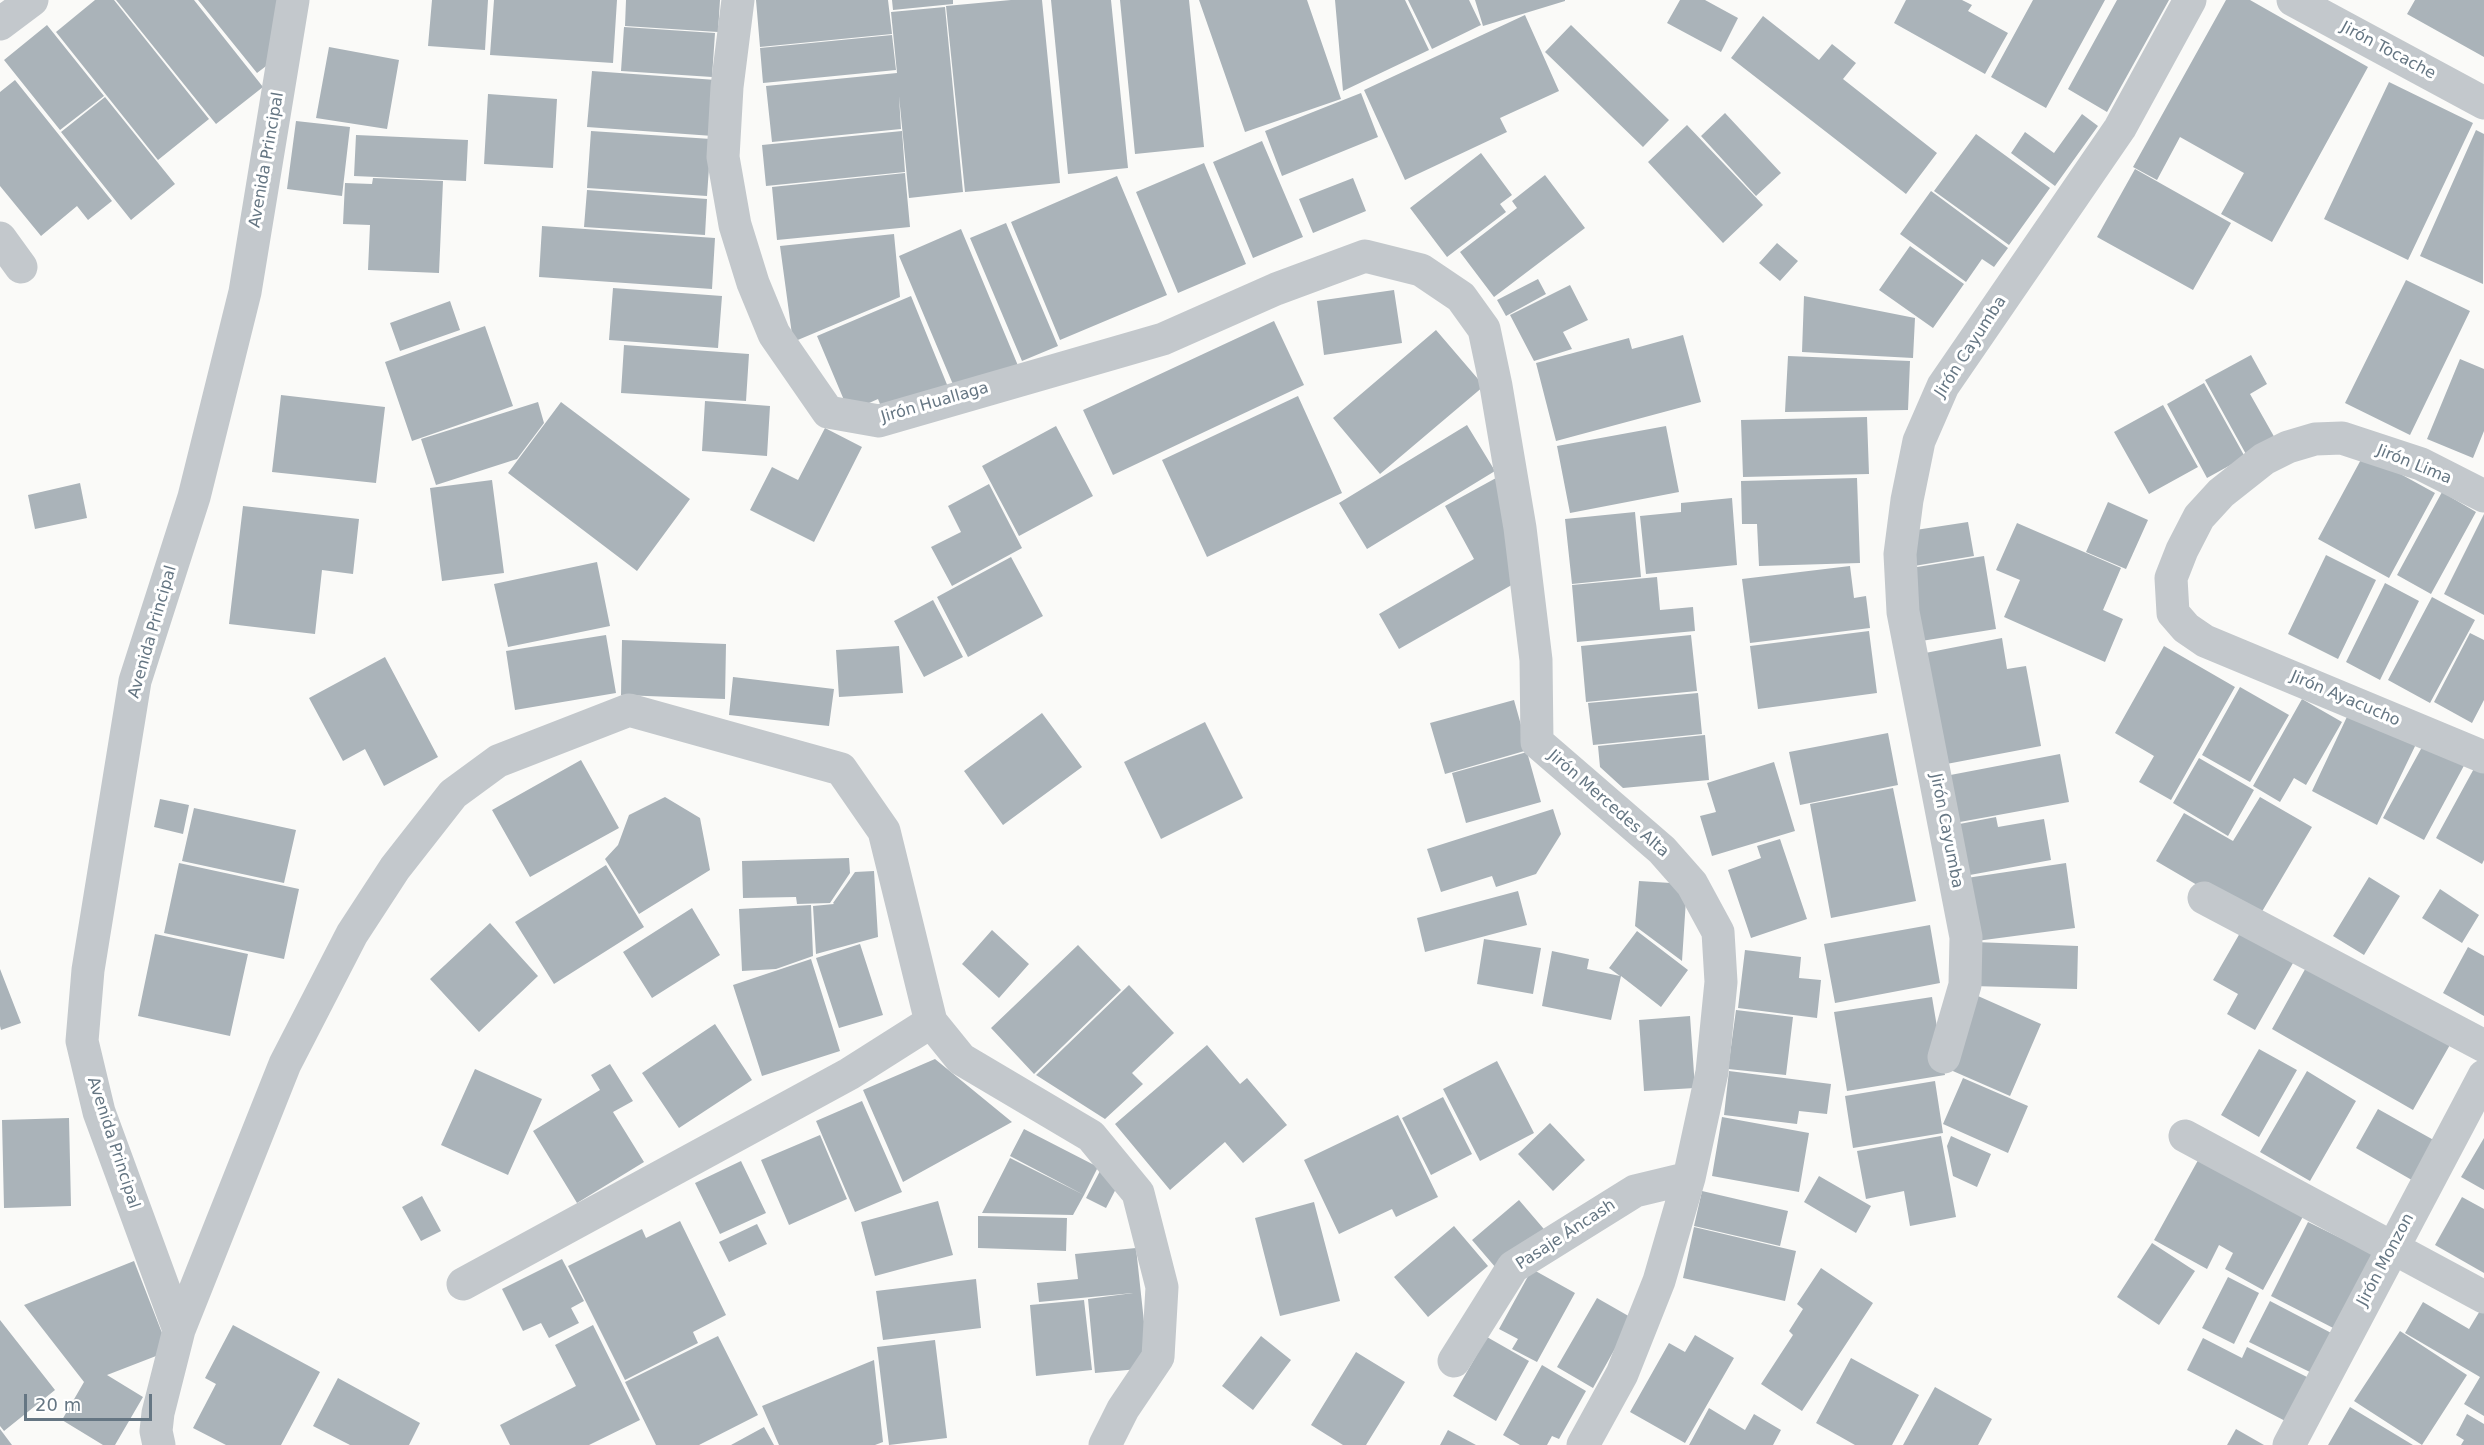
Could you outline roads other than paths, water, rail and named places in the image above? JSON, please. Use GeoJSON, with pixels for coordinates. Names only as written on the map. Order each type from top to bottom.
{"type":"FeatureCollection","features":[{"type":"Feature","properties":{"kind":"street"},"geometry":{"type":"LineString","coordinates":[[0,24],[32,0]]}},
{"type":"Feature","properties":{"kind":"street","name":"Avenida Principal"},"geometry":{"type":"LineString","coordinates":[[179,1330],[99,1112],[82,1041],[87,982],[135,681],[194,497],[245,292],[293,0]]}},
{"type":"Feature","properties":{"kind":"street","name":"Jirón Huallaga"},"geometry":{"type":"LineString","coordinates":[[738,0],[727,87],[723,157],[735,225],[753,283],[774,334],[828,412],[879,421],[1163,339],[1276,290],[1365,256],[1421,270]]}},
{"type":"Feature","properties":{"kind":"street","name":"Jirón Cayumba"},"geometry":{"type":"LineString","coordinates":[[1944,1057],[1965,985],[1966,937],[1903,612],[1900,554],[1907,500],[1919,441],[1942,386],[2120,128],[2190,0]]}},
{"type":"Feature","properties":{"kind":"street","name":"Jirón Tocache"},"geometry":{"type":"LineString","coordinates":[[2293,0],[2484,103]]}},
{"type":"Feature","properties":{"kind":"street"},"geometry":{"type":"LineString","coordinates":[[0,238],[21,267]]}},
{"type":"Feature","properties":{"kind":"street","name":"Jirón Mercedes Alta"},"geometry":{"type":"LineString","coordinates":[[1421,270],[1461,297],[1484,329],[1520,528],[1536,660],[1537,742],[1662,850],[1692,884],[1718,932],[1721,982],[1712,1071],[1689,1178],[1659,1281],[1622,1374],[1583,1445]]}},
{"type":"Feature","properties":{"kind":"street","name":"Jirón Lima"},"geometry":{"type":"LineString","coordinates":[[2342,438],[2421,464],[2484,496]]}},
{"type":"Feature","properties":{"kind":"street","name":"Jirón Ayacucho"},"geometry":{"type":"LineString","coordinates":[[2342,438],[2315,439],[2288,447],[2264,459],[2221,493],[2199,517],[2182,550],[2171,578],[2173,613],[2186,628],[2205,641],[2484,757]]}},
{"type":"Feature","properties":{"kind":"street"},"geometry":{"type":"LineString","coordinates":[[159,1445],[156,1431],[158,1413],[179,1330],[285,1065],[352,934],[396,868],[453,794],[498,761],[629,710],[841,769],[884,831],[931,1022],[961,1059],[1091,1136],[1138,1193],[1162,1287],[1158,1357],[1123,1408],[1105,1445]]}},
{"type":"Feature","properties":{"kind":"street"},"geometry":{"type":"LineString","coordinates":[[2205,898],[2484,1046]]}},
{"type":"Feature","properties":{"kind":"street"},"geometry":{"type":"LineString","coordinates":[[463,1284],[849,1074],[931,1022]]}},
{"type":"Feature","properties":{"kind":"street","name":"Jirón Monzon"},"geometry":{"type":"LineString","coordinates":[[2289,1445],[2484,1076]]}},
{"type":"Feature","properties":{"kind":"street"},"geometry":{"type":"LineString","coordinates":[[2185,1136],[2484,1297]]}},
{"type":"Feature","properties":{"kind":"street","name":"Pasaje Áncash"},"geometry":{"type":"LineString","coordinates":[[1454,1361],[1513,1267],[1635,1191],[1689,1178]]}}]}
